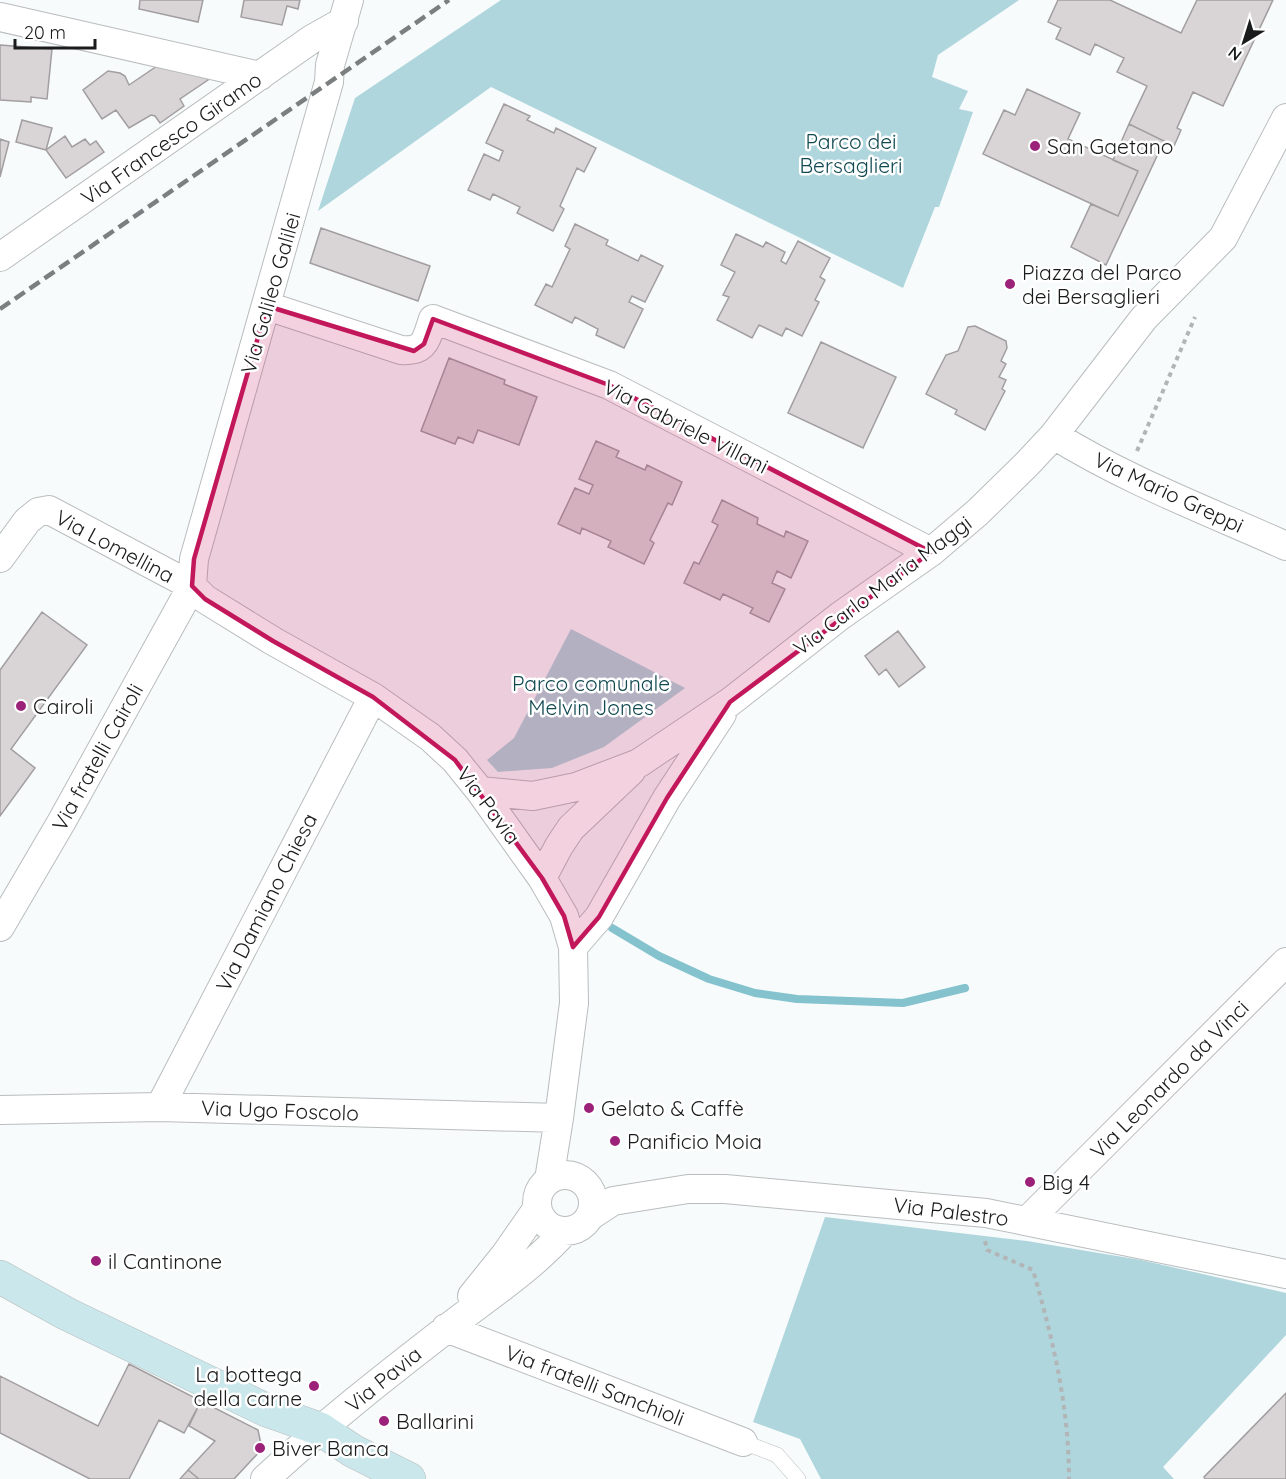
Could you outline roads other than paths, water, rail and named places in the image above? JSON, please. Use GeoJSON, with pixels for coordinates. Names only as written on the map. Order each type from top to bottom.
{"type":"FeatureCollection","features":[{"type":"Feature","properties":{"kind":"street","name":"Via Francesco Giramo"},"geometry":{"type":"LineString","coordinates":[[7,246],[260,76],[312,39],[346,10]]}},
{"type":"Feature","properties":{"kind":"street","name":"Via Galileo Galilei"},"geometry":{"type":"LineString","coordinates":[[192,586],[194,559],[267,306],[329,82],[330,65],[346,10]]}},
{"type":"Feature","properties":{"kind":"street"},"geometry":{"type":"LineString","coordinates":[[0,16],[260,76]]}},
{"type":"Feature","properties":{"kind":"street","name":"Via Carlo Maria Maggi"},"geometry":{"type":"LineString","coordinates":[[542,878],[558,846],[571,828],[639,763],[730,702],[840,616],[931,552],[978,512],[1054,435],[1144,318],[1223,238],[1286,118]]}},
{"type":"Feature","properties":{"kind":"street","name":"Via Gabriele Villani"},"geometry":{"type":"LineString","coordinates":[[267,306],[401,350],[414,351],[424,344],[433,319],[609,385],[931,552]]}},
{"type":"Feature","properties":{"kind":"street","name":"Via Mario Greppi"},"geometry":{"type":"LineString","coordinates":[[1054,435],[1127,474],[1286,546]]}},
{"type":"Feature","properties":{"kind":"street","name":"Via Lomellina"},"geometry":{"type":"LineString","coordinates":[[0,558],[27,521],[38,512],[49,510],[192,586]]}},
{"type":"Feature","properties":{"kind":"street","name":"Via Pavia"},"geometry":{"type":"LineString","coordinates":[[192,586],[205,599],[263,635],[373,697],[430,737],[455,760],[542,878],[564,916],[573,947],[574,1003],[554,1152],[583,1192],[580,1227],[565,1231],[549,1249],[514,1278],[446,1328],[320,1429],[265,1479]]}},
{"type":"Feature","properties":{"kind":"street","name":"Via fratelli Cairoli"},"geometry":{"type":"LineString","coordinates":[[0,927],[62,821],[192,586]]}},
{"type":"Feature","properties":{"kind":"street","name":"Via Damiano Chiesa"},"geometry":{"type":"LineString","coordinates":[[160,1107],[373,697]]}},
{"type":"Feature","properties":{"kind":"street","name":"Via Carlo Maria Maggi"},"geometry":{"type":"LineString","coordinates":[[573,947],[599,917],[667,798],[730,702]]}},
{"type":"Feature","properties":{"kind":"street","name":"Via Carlo Maria Maggi"},"geometry":{"type":"LineString","coordinates":[[480,791],[533,796],[576,787],[639,763]]}},
{"type":"Feature","properties":{"kind":"street","name":"Via Leonardo da Vinci"},"geometry":{"type":"LineString","coordinates":[[1027,1221],[1286,962]]}},
{"type":"Feature","properties":{"kind":"street","name":"Via Ugo Foscolo"},"geometry":{"type":"LineString","coordinates":[[0,1110],[160,1107],[559,1118]]}},
{"type":"Feature","properties":{"kind":"street","name":"Via Palestro"},"geometry":{"type":"LineString","coordinates":[[583,1192],[725,1189],[986,1212],[1286,1274]]}},
{"type":"Feature","properties":{"kind":"street","name":"Via Pavia"},"geometry":{"type":"LineString","coordinates":[[446,1328],[506,1255],[537,1209],[538,1193],[583,1192]]}},
{"type":"Feature","properties":{"kind":"street"},"geometry":{"type":"LineString","coordinates":[[537,1209],[547,1225],[556,1230],[565,1231]]}},
{"type":"Feature","properties":{"kind":"street"},"geometry":{"type":"LineString","coordinates":[[0,1277],[67,1314],[266,1410],[320,1429],[353,1451],[409,1479]]}},
{"type":"Feature","properties":{"kind":"street","name":"Via fratelli Sanchioli"},"geometry":{"type":"LineString","coordinates":[[446,1328],[743,1442]]}},
{"type":"Feature","properties":{"kind":"lane"},"geometry":{"type":"LineString","coordinates":[[743,1442],[777,1455],[798,1479]]}},
{"type":"Feature","properties":{"kind":"waterway"},"geometry":{"type":"LineString","coordinates":[[612,928],[659,956],[709,979],[755,993],[797,999],[903,1003],[965,988]]}},
{"type":"Feature","properties":{"kind":"railway"},"geometry":{"type":"LineString","coordinates":[[0,309],[449,0]]}},
{"type":"Feature","properties":{"kind":"place","name":"San Gaetano"},"geometry":{"type":"Point","coordinates":[1035,146]}},
{"type":"Feature","properties":{"kind":"place","name":"Piazza del Parco dei Bersaglieri"},"geometry":{"type":"Point","coordinates":[1010,284]}},
{"type":"Feature","properties":{"kind":"place","name":"Cairoli"},"geometry":{"type":"Point","coordinates":[21,706]}},
{"type":"Feature","properties":{"kind":"place","name":"Gelato & Caffè"},"geometry":{"type":"Point","coordinates":[589,1108]}},
{"type":"Feature","properties":{"kind":"place","name":"Panificio Moia"},"geometry":{"type":"Point","coordinates":[615,1141]}},
{"type":"Feature","properties":{"kind":"place","name":"Big 4"},"geometry":{"type":"Point","coordinates":[1030,1182]}},
{"type":"Feature","properties":{"kind":"place","name":"il Cantinone"},"geometry":{"type":"Point","coordinates":[96,1261]}},
{"type":"Feature","properties":{"kind":"place","name":"La bottega della carne"},"geometry":{"type":"Point","coordinates":[314,1386]}},
{"type":"Feature","properties":{"kind":"place","name":"Ballarini"},"geometry":{"type":"Point","coordinates":[384,1421]}},
{"type":"Feature","properties":{"kind":"place","name":"Biver Banca"},"geometry":{"type":"Point","coordinates":[260,1448]}},
{"type":"Feature","properties":{"kind":"park label","name":"Parco dei Bersaglieri"},"geometry":{"type":"Point","coordinates":[851,153]}},
{"type":"Feature","properties":{"kind":"park label","name":"Parco comunale Melvin Jones"},"geometry":{"type":"Point","coordinates":[591,695]}}]}
